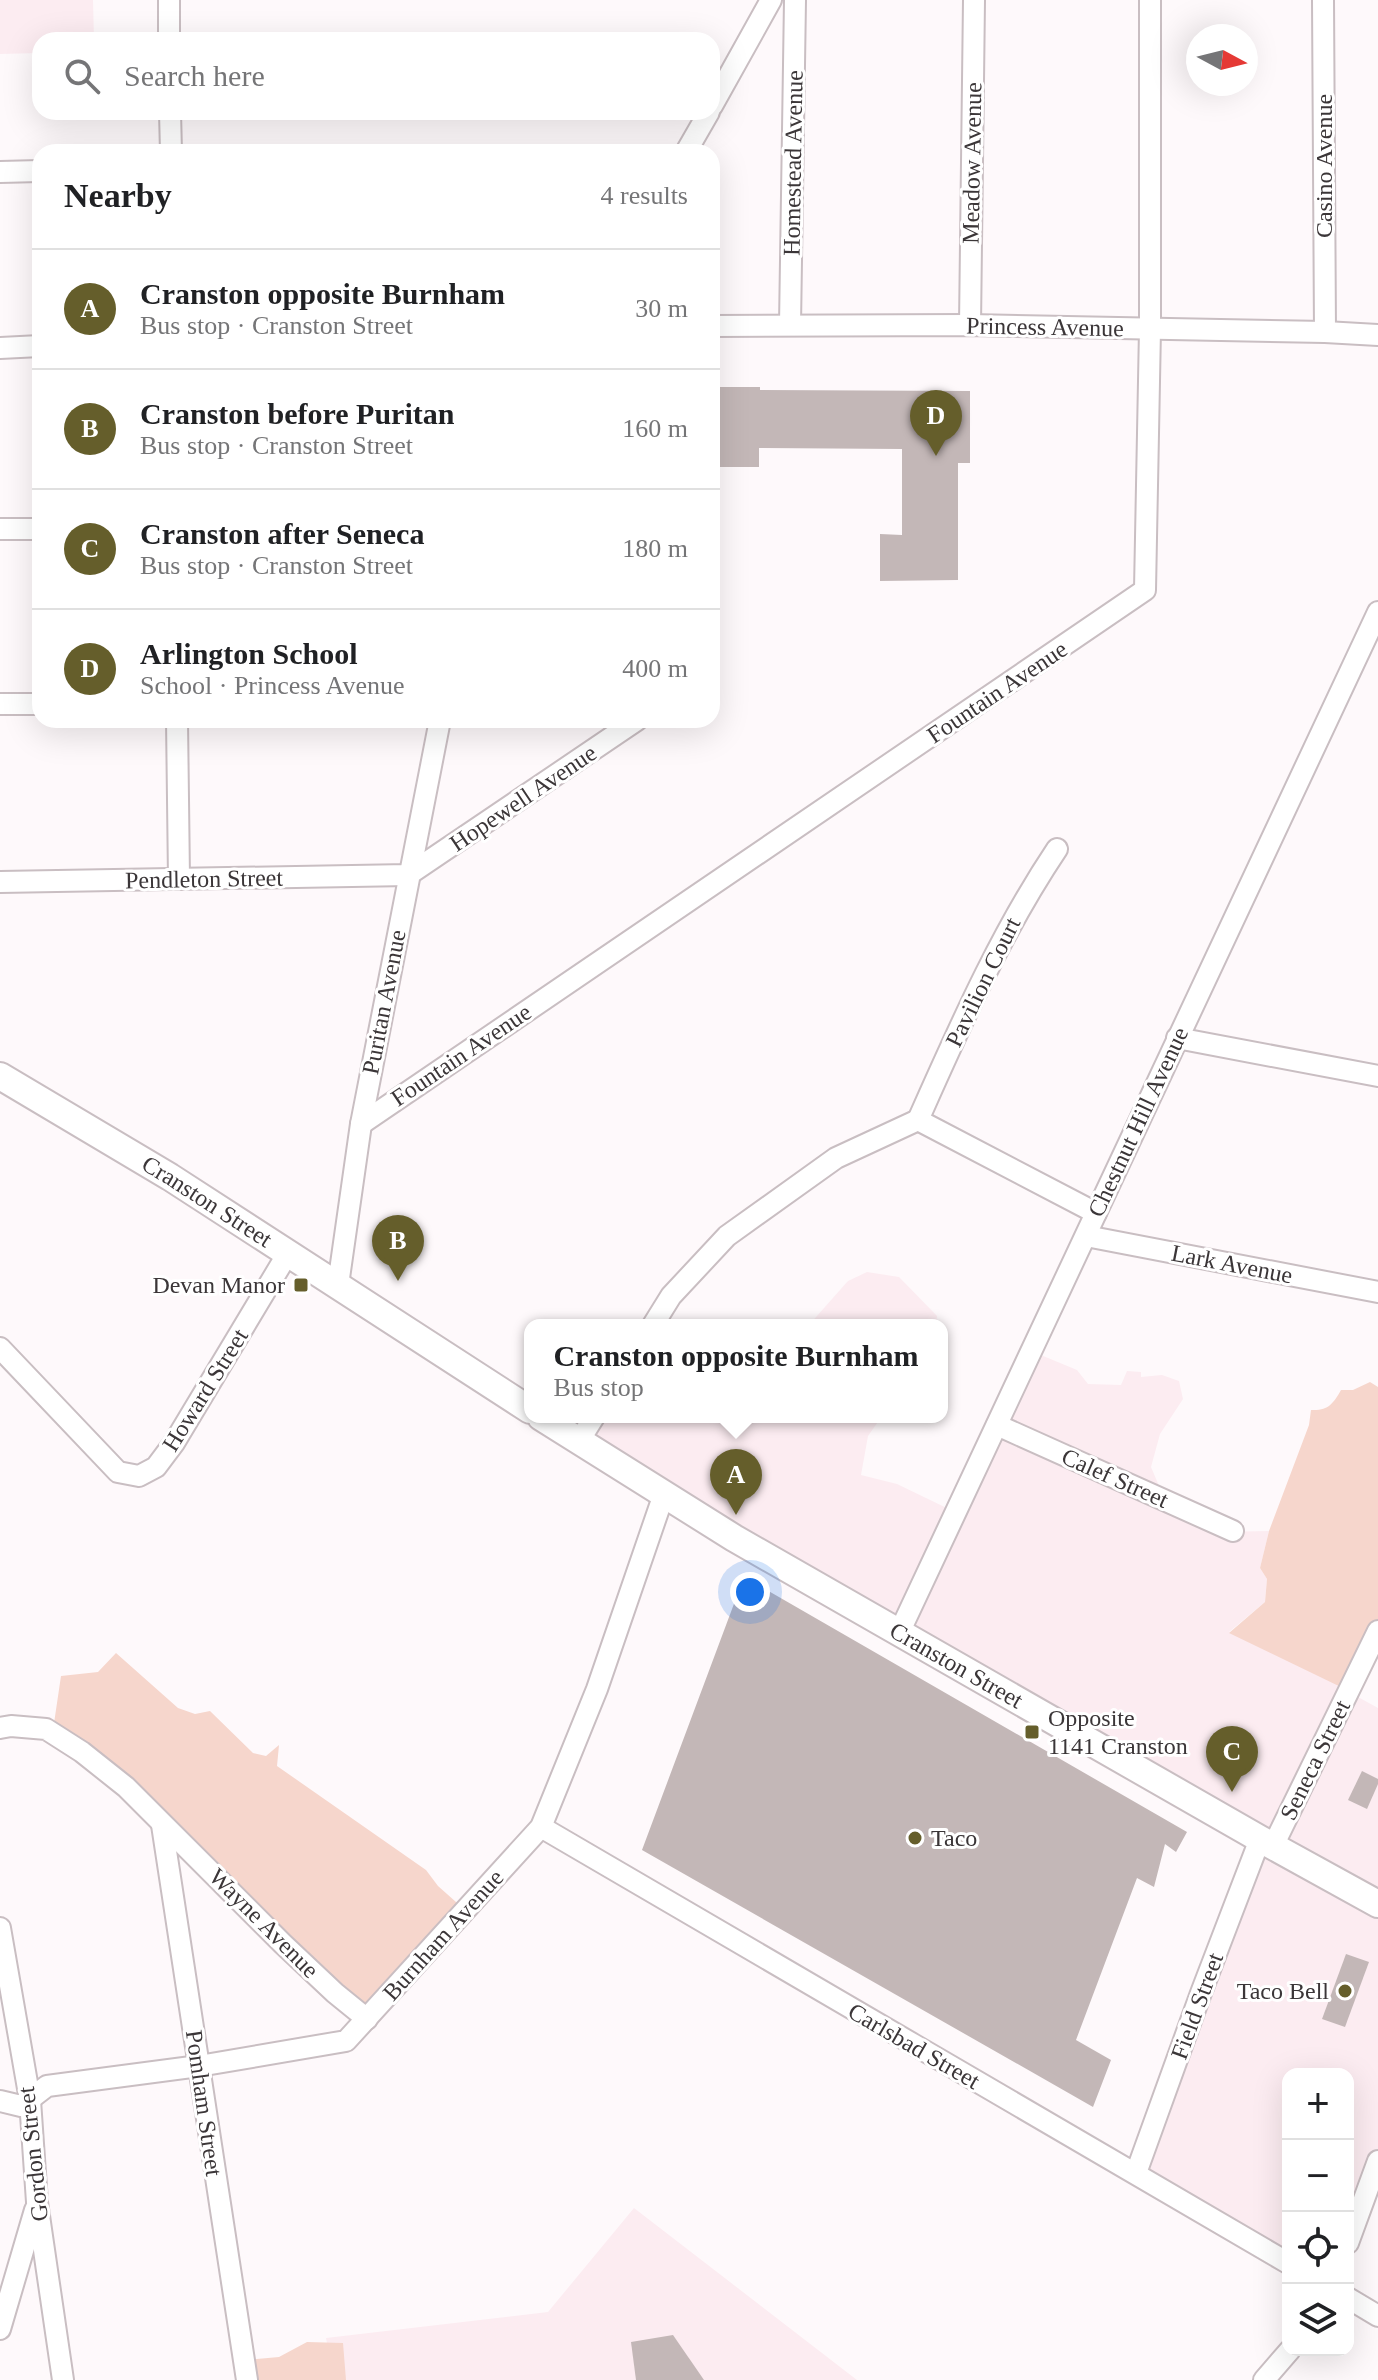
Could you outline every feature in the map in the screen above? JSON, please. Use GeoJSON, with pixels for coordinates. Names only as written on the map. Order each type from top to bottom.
{"type":"FeatureCollection","features":[{"type":"Feature","properties":{"kind":"main road","name":"Cranston Street"},"geometry":{"type":"LineString","coordinates":[[0,1076],[170,1177],[524,1406]]}},
{"type":"Feature","properties":{"kind":"main road","name":"Cranston Street"},"geometry":{"type":"LineString","coordinates":[[550,1423],[734,1538],[1378,1904]]}},
{"type":"Feature","properties":{"kind":"street"},"geometry":{"type":"LineString","coordinates":[[169,0],[169,32]]}},
{"type":"Feature","properties":{"kind":"street"},"geometry":{"type":"LineString","coordinates":[[720,92],[771,0]]}},
{"type":"Feature","properties":{"kind":"street","name":"Homestead Avenue"},"geometry":{"type":"LineString","coordinates":[[790,325],[795,0]]}},
{"type":"Feature","properties":{"kind":"street","name":"Meadow Avenue"},"geometry":{"type":"LineString","coordinates":[[970,325],[974,0]]}},
{"type":"Feature","properties":{"kind":"street","name":"Fountain Avenue"},"geometry":{"type":"LineString","coordinates":[[361,1124],[1145,590],[1150,329],[1150,0]]}},
{"type":"Feature","properties":{"kind":"street","name":"Casino Avenue"},"geometry":{"type":"LineString","coordinates":[[1323,0],[1325,332]]}},
{"type":"Feature","properties":{"kind":"street"},"geometry":{"type":"LineString","coordinates":[[170,120],[171,144]]}},
{"type":"Feature","properties":{"kind":"street"},"geometry":{"type":"LineString","coordinates":[[691,144],[704,120]]}},
{"type":"Feature","properties":{"kind":"street"},"geometry":{"type":"LineString","coordinates":[[0,172],[32,171]]}},
{"type":"Feature","properties":{"kind":"street","name":"Princess Avenue"},"geometry":{"type":"LineString","coordinates":[[720,326],[970,325],[1378,335]]}},
{"type":"Feature","properties":{"kind":"street"},"geometry":{"type":"LineString","coordinates":[[0,348],[32,346]]}},
{"type":"Feature","properties":{"kind":"street"},"geometry":{"type":"LineString","coordinates":[[0,529],[32,529]]}},
{"type":"Feature","properties":{"kind":"street","name":"Chestnut Hill Avenue"},"geometry":{"type":"LineString","coordinates":[[899,1633],[1378,612]]}},
{"type":"Feature","properties":{"kind":"street"},"geometry":{"type":"LineString","coordinates":[[0,704],[32,704]]}},
{"type":"Feature","properties":{"kind":"street"},"geometry":{"type":"LineString","coordinates":[[177,728],[179,879]]}},
{"type":"Feature","properties":{"kind":"street","name":"Puritan Avenue"},"geometry":{"type":"LineString","coordinates":[[338,1285],[361,1124],[438,728]]}},
{"type":"Feature","properties":{"kind":"street","name":"Hopewell Avenue"},"geometry":{"type":"LineString","coordinates":[[408,875],[625,728]]}},
{"type":"Feature","properties":{"kind":"street","name":"Pavilion Court"},"geometry":{"type":"LineString","coordinates":[[918,1120],[980,981],[1027,894],[1057,849]]}},
{"type":"Feature","properties":{"kind":"street","name":"Pendleton Street"},"geometry":{"type":"LineString","coordinates":[[0,882],[408,875]]}},
{"type":"Feature","properties":{"kind":"street"},"geometry":{"type":"LineString","coordinates":[[1177,1038],[1378,1076]]}},
{"type":"Feature","properties":{"kind":"street"},"geometry":{"type":"LineString","coordinates":[[657,1319],[671,1296],[727,1236],[836,1158],[918,1120],[1096,1213]]}},
{"type":"Feature","properties":{"kind":"street","name":"Lark Avenue"},"geometry":{"type":"LineString","coordinates":[[1086,1236],[1378,1292]]}},
{"type":"Feature","properties":{"kind":"street","name":"Howard Street"},"geometry":{"type":"LineString","coordinates":[[0,1348],[118,1472],[139,1476],[156,1467],[174,1443],[288,1253]]}},
{"type":"Feature","properties":{"kind":"street"},"geometry":{"type":"LineString","coordinates":[[579,1441],[590,1423]]}},
{"type":"Feature","properties":{"kind":"street","name":"Calef Street"},"geometry":{"type":"LineString","coordinates":[[997,1425],[1233,1531]]}},
{"type":"Feature","properties":{"kind":"street","name":"Burnham Avenue"},"geometry":{"type":"LineString","coordinates":[[0,2101],[21,2106],[47,2086],[199,2066],[346,2041],[541,1827],[597,1689],[664,1494]]}},
{"type":"Feature","properties":{"kind":"street","name":"Seneca Street"},"geometry":{"type":"LineString","coordinates":[[1267,1843],[1378,1631]]}},
{"type":"Feature","properties":{"kind":"street","name":"Wayne Avenue"},"geometry":{"type":"LineString","coordinates":[[0,1728],[46,1729],[82,1752],[126,1787],[335,1993],[367,2019]]}},
{"type":"Feature","properties":{"kind":"street","name":"Pomham Street"},"geometry":{"type":"LineString","coordinates":[[162,1825],[247,2380]]}},
{"type":"Feature","properties":{"kind":"street","name":"Carlsbad Street"},"geometry":{"type":"LineString","coordinates":[[541,1827],[1282,2259]]}},
{"type":"Feature","properties":{"kind":"street","name":"Field Street"},"geometry":{"type":"LineString","coordinates":[[1136,2173],[1201,1993],[1267,1843]]}},
{"type":"Feature","properties":{"kind":"street","name":"Gordon Street"},"geometry":{"type":"LineString","coordinates":[[0,1928],[30,2100],[37,2202],[63,2380]]}},
{"type":"Feature","properties":{"kind":"street"},"geometry":{"type":"LineString","coordinates":[[1354,2227],[1378,2161]]}},
{"type":"Feature","properties":{"kind":"street"},"geometry":{"type":"LineString","coordinates":[[0,2329],[37,2202]]}},
{"type":"Feature","properties":{"kind":"street"},"geometry":{"type":"LineString","coordinates":[[1354,2302],[1378,2316]]}},
{"type":"Feature","properties":{"kind":"street"},"geometry":{"type":"LineString","coordinates":[[1264,2380],[1285,2356]]}},
{"type":"Feature","properties":{"kind":"shaded area"},"geometry":{"type":"Polygon","coordinates":[[[0,0],[93,0],[94,32],[32,32],[32,53],[0,54],[0,0]]]}},
{"type":"Feature","properties":{"kind":"shaded area"},"geometry":{"type":"Polygon","coordinates":[[[867,1272],[899,1277],[937,1319],[814,1319],[848,1281],[867,1272]]]}},
{"type":"Feature","properties":{"kind":"shaded area"},"geometry":{"type":"Polygon","coordinates":[[[1036,1353],[1077,1370],[1088,1384],[1121,1385],[1127,1371],[1141,1372],[1141,1377],[1162,1375],[1179,1381],[1183,1399],[1160,1434],[1151,1467],[1168,1507],[1217,1532],[1269,1531],[1260,1568],[1267,1579],[1265,1602],[1229,1632],[1351,1687],[1358,1697],[1378,1708],[1378,1887],[1373,1897],[1378,1904],[1378,2149],[1354,2211],[1354,2068],[1282,2068],[1282,2268],[1131,2169],[1173,2038],[1250,1837],[586,1445],[595,1423],[877,1423],[868,1436],[861,1475],[897,1484],[955,1512],[1036,1353]]]}},
{"type":"Feature","properties":{"kind":"shaded area"},"geometry":{"type":"Polygon","coordinates":[[[1370,1382],[1378,1387],[1378,1633],[1347,1690],[1229,1633],[1265,1602],[1267,1579],[1260,1568],[1269,1531],[1309,1425],[1311,1410],[1329,1406],[1341,1390],[1353,1390],[1370,1382]]]}},
{"type":"Feature","properties":{"kind":"shaded area"},"geometry":{"type":"Polygon","coordinates":[[[116,1653],[178,1708],[195,1714],[210,1711],[253,1753],[266,1756],[279,1745],[277,1766],[426,1870],[438,1886],[465,1910],[371,2017],[53,1730],[61,1676],[98,1672],[116,1653]]]}},
{"type":"Feature","properties":{"kind":"shaded area"},"geometry":{"type":"Polygon","coordinates":[[[634,2208],[857,2380],[334,2380],[326,2338],[548,2312],[634,2208]]]}},
{"type":"Feature","properties":{"kind":"shaded area"},"geometry":{"type":"Polygon","coordinates":[[[307,2342],[343,2343],[346,2380],[245,2380],[244,2360],[279,2357],[307,2342]]]}},
{"type":"Feature","properties":{"kind":"building"},"geometry":{"type":"Polygon","coordinates":[[[720,387],[970,391],[970,463],[958,463],[958,580],[880,581],[880,534],[902,535],[902,449],[759,448],[759,467],[720,467],[720,387]]]}},
{"type":"Feature","properties":{"kind":"building","name":"Taco"},"geometry":{"type":"Polygon","coordinates":[[[744,1577],[1187,1832],[1176,1852],[1165,1844],[1154,1887],[1137,1878],[1076,2040],[1111,2060],[1093,2107],[642,1850],[744,1577]]]}},
{"type":"Feature","properties":{"kind":"building"},"geometry":{"type":"Polygon","coordinates":[[[1362,1771],[1378,1779],[1367,1809],[1348,1800],[1362,1771]]]}},
{"type":"Feature","properties":{"kind":"building","name":"Taco Bell"},"geometry":{"type":"Polygon","coordinates":[[[1346,1954],[1369,1962],[1345,2027],[1322,2019],[1346,1954]]]}},
{"type":"Feature","properties":{"kind":"building"},"geometry":{"type":"Polygon","coordinates":[[[673,2335],[704,2380],[636,2380],[631,2342],[673,2335]]]}},
{"type":"Feature","properties":{"kind":"place","name":"Arlington School"},"geometry":{"type":"Point","coordinates":[936,456]}},
{"type":"Feature","properties":{"kind":"place","name":"Cranston before Puritan"},"geometry":{"type":"Point","coordinates":[398,1281]}},
{"type":"Feature","properties":{"kind":"place","name":"Devan Manor"},"geometry":{"type":"Point","coordinates":[301,1285]}},
{"type":"Feature","properties":{"kind":"place","name":"Cranston opposite Burnham"},"geometry":{"type":"Point","coordinates":[736,1515]}},
{"type":"Feature","properties":{"kind":"place","name":"Opposite 1141 Cranston"},"geometry":{"type":"Point","coordinates":[1032,1732]}},
{"type":"Feature","properties":{"kind":"place","name":"Cranston after Seneca"},"geometry":{"type":"Point","coordinates":[1232,1792]}},
{"type":"Feature","properties":{"kind":"place","name":"Taco"},"geometry":{"type":"Point","coordinates":[915,1838]}},
{"type":"Feature","properties":{"kind":"place","name":"Taco Bell"},"geometry":{"type":"Point","coordinates":[1345,1991]}}]}
